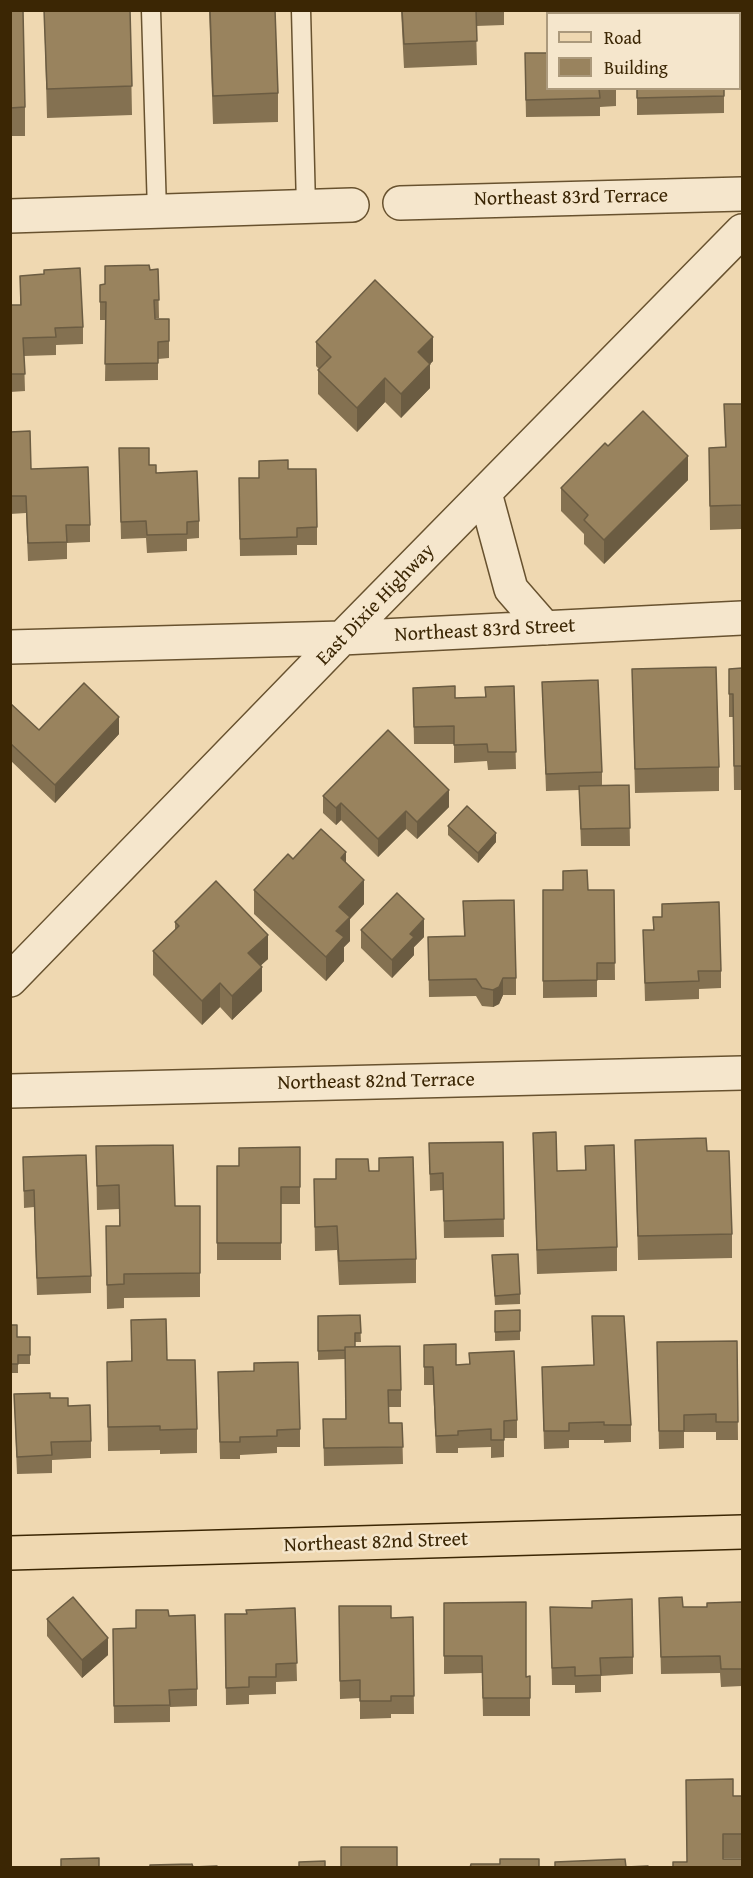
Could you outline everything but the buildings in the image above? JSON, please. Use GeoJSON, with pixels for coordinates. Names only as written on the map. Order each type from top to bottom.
{"type":"FeatureCollection","features":[{"type":"Feature","properties":{"kind":"main road","name":"Northeast 82nd Street"},"geometry":{"type":"LineString","coordinates":[[10,1553],[742,1532]]}},
{"type":"Feature","properties":{"kind":"street","name":"Northeast 83rd Terrace"},"geometry":{"type":"LineString","coordinates":[[400,203],[742,194]]}},
{"type":"Feature","properties":{"kind":"street"},"geometry":{"type":"LineString","coordinates":[[10,216],[352,205]]}},
{"type":"Feature","properties":{"kind":"street","name":"East Dixie Highway"},"geometry":{"type":"LineString","coordinates":[[10,980],[742,231]]}},
{"type":"Feature","properties":{"kind":"street"},"geometry":{"type":"LineString","coordinates":[[485,492],[511,589],[545,628]]}},
{"type":"Feature","properties":{"kind":"street","name":"Northeast 83rd Street"},"geometry":{"type":"LineString","coordinates":[[10,647],[342,638],[742,618]]}},
{"type":"Feature","properties":{"kind":"street","name":"Northeast 82nd Terrace"},"geometry":{"type":"LineString","coordinates":[[10,1091],[742,1074]]}},
{"type":"Feature","properties":{"kind":"lane"},"geometry":{"type":"LineString","coordinates":[[151,10],[157,212]]}},
{"type":"Feature","properties":{"kind":"lane"},"geometry":{"type":"LineString","coordinates":[[301,10],[306,207]]}}]}
